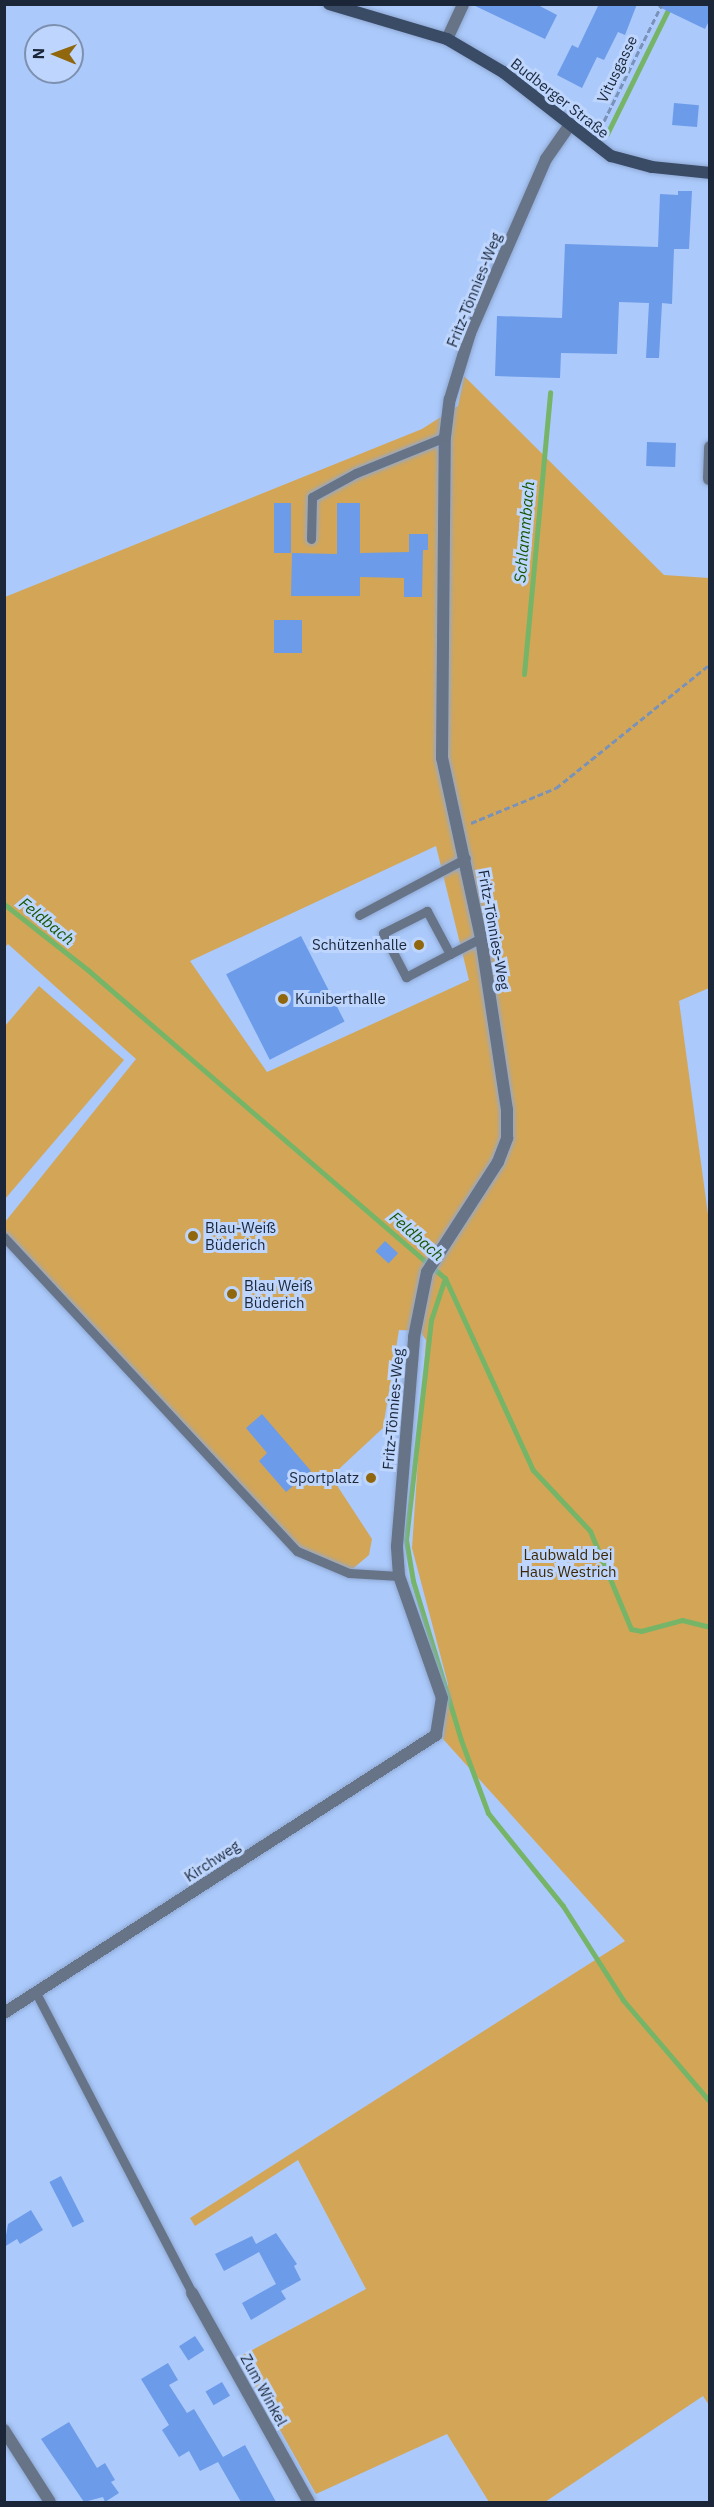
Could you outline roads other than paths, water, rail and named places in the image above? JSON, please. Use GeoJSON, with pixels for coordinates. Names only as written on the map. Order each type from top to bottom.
{"type":"FeatureCollection","features":[{"type":"Feature","properties":{"kind":"street","name":"Budberger Straße"},"geometry":{"type":"LineString","coordinates":[[329,4],[447,39],[503,72],[590,143],[611,156],[652,167],[710,173]]}},
{"type":"Feature","properties":{"kind":"street"},"geometry":{"type":"LineString","coordinates":[[447,39],[463,4]]}},
{"type":"Feature","properties":{"kind":"street","name":"Fritz-Tönnies-Weg"},"geometry":{"type":"LineString","coordinates":[[436,1735],[442,1698],[399,1576],[397,1546],[414,1337],[427,1272],[484,1186],[507,1138],[503,1074],[481,938],[466,858],[442,758],[446,437],[450,399],[470,333],[546,159],[569,126]]}},
{"type":"Feature","properties":{"kind":"street"},"geometry":{"type":"LineString","coordinates":[[709,479],[710,447]]}},
{"type":"Feature","properties":{"kind":"street","name":"Kirchweg"},"geometry":{"type":"LineString","coordinates":[[4,2013],[436,1735]]}},
{"type":"Feature","properties":{"kind":"street","name":"Zum Winkel"},"geometry":{"type":"LineString","coordinates":[[192,2293],[309,2502]]}},
{"type":"Feature","properties":{"kind":"street"},"geometry":{"type":"LineString","coordinates":[[4,2430],[50,2502]]}},
{"type":"Feature","properties":{"kind":"lane"},"geometry":{"type":"LineString","coordinates":[[311,539],[312,496],[356,473],[446,437]]}},
{"type":"Feature","properties":{"kind":"lane"},"geometry":{"type":"LineString","coordinates":[[359,915],[466,858]]}},
{"type":"Feature","properties":{"kind":"lane"},"geometry":{"type":"LineString","coordinates":[[450,954],[427,911],[383,933],[406,977],[481,938]]}},
{"type":"Feature","properties":{"kind":"lane"},"geometry":{"type":"LineString","coordinates":[[4,1238],[297,1551],[349,1573],[399,1576]]}},
{"type":"Feature","properties":{"kind":"lane"},"geometry":{"type":"LineString","coordinates":[[35,1991],[192,2293]]}},
{"type":"Feature","properties":{"kind":"waterway","name":"Schlammbach"},"geometry":{"type":"LineString","coordinates":[[607,134],[670,6]]}},
{"type":"Feature","properties":{"kind":"waterway","name":"Schlammbach"},"geometry":{"type":"LineString","coordinates":[[524,674],[550,392]]}},
{"type":"Feature","properties":{"kind":"waterway","name":"Feldbach"},"geometry":{"type":"LineString","coordinates":[[4,904],[89,971],[445,1278],[533,1470],[590,1531],[631,1629],[641,1631],[682,1620],[710,1627]]}},
{"type":"Feature","properties":{"kind":"waterway"},"geometry":{"type":"LineString","coordinates":[[445,1278],[431,1320],[406,1540],[413,1581],[461,1740],[488,1813],[563,1906],[623,2000],[710,2102]]}},
{"type":"Feature","properties":{"kind":"place","name":"Schützenhalle"},"geometry":{"type":"Point","coordinates":[419,945]}},
{"type":"Feature","properties":{"kind":"place","name":"Kuniberthalle"},"geometry":{"type":"Point","coordinates":[283,999]}},
{"type":"Feature","properties":{"kind":"place","name":"Blau-Weiß Büderich"},"geometry":{"type":"Point","coordinates":[193,1236]}},
{"type":"Feature","properties":{"kind":"place","name":"Blau Weiß Büderich"},"geometry":{"type":"Point","coordinates":[232,1294]}},
{"type":"Feature","properties":{"kind":"place","name":"Sportplatz"},"geometry":{"type":"Point","coordinates":[371,1478]}},
{"type":"Feature","properties":{"kind":"park label","name":"Laubwald bei Haus Westrich"},"geometry":{"type":"Point","coordinates":[568,1562]}}]}
